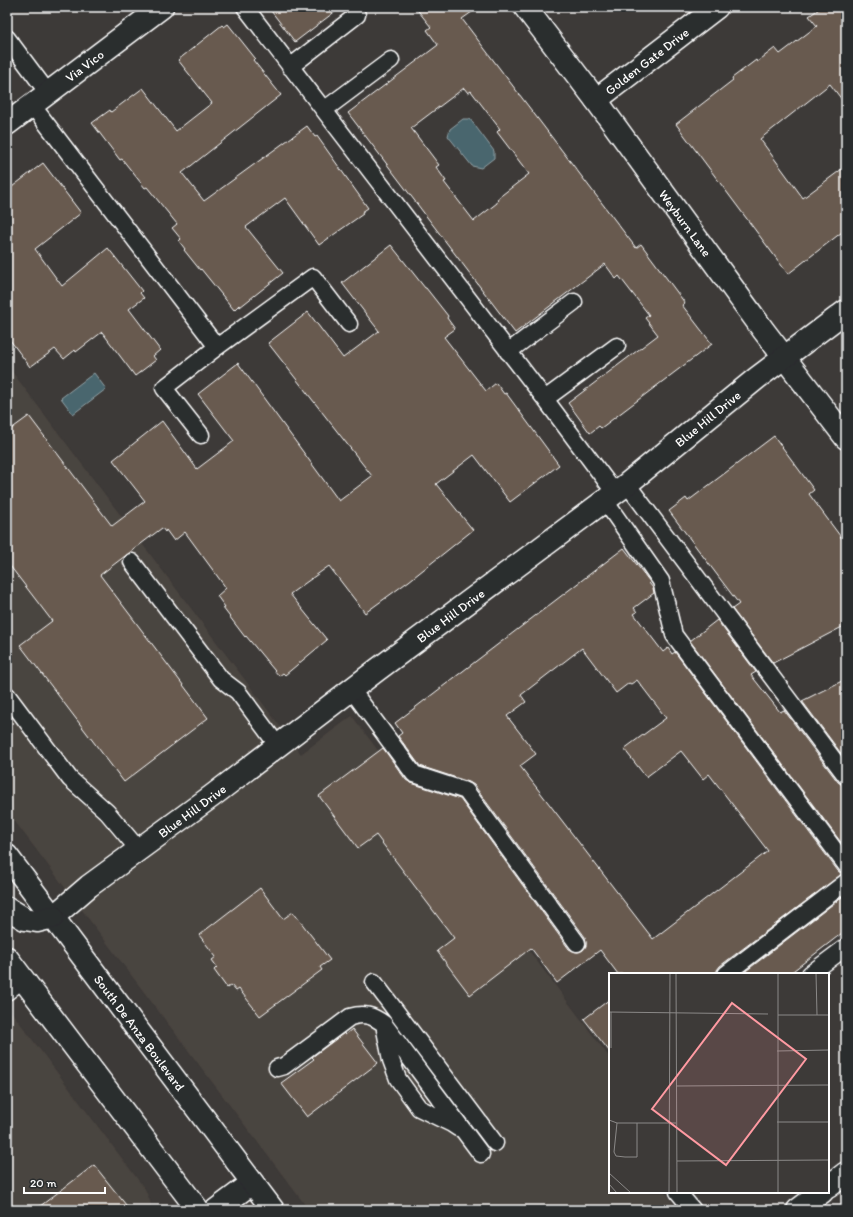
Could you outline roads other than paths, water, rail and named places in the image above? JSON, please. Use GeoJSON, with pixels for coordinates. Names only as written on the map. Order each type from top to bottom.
{"type":"FeatureCollection","features":[{"type":"Feature","properties":{"kind":"street","name":"Via Vico"},"geometry":{"type":"LineString","coordinates":[[7,124],[162,7]]}},
{"type":"Feature","properties":{"kind":"street","name":"Weyburn Lane"},"geometry":{"type":"LineString","coordinates":[[525,7],[596,100],[784,358],[846,438]]}},
{"type":"Feature","properties":{"kind":"street","name":"Golden Gate Drive"},"geometry":{"type":"LineString","coordinates":[[596,100],[717,7]]}},
{"type":"Feature","properties":{"kind":"street","name":"Blue Hill Drive"},"geometry":{"type":"LineString","coordinates":[[53,917],[88,886],[278,746],[351,689],[615,492],[757,378],[846,311]]}},
{"type":"Feature","properties":{"kind":"street","name":"South De Anza Boulevard"},"geometry":{"type":"LineString","coordinates":[[7,856],[273,1210]]}},
{"type":"Feature","properties":{"kind":"street"},"geometry":{"type":"LineString","coordinates":[[7,908],[25,919],[38,921],[53,917]]}},
{"type":"Feature","properties":{"kind":"street"},"geometry":{"type":"LineString","coordinates":[[7,958],[15,985],[198,1210]]}},
{"type":"Feature","properties":{"kind":"street"},"geometry":{"type":"LineString","coordinates":[[829,1186],[846,1173]]}},
{"type":"Feature","properties":{"kind":"street"},"geometry":{"type":"LineString","coordinates":[[216,1210],[252,1183]]}},
{"type":"Feature","properties":{"kind":"street"},"geometry":{"type":"LineString","coordinates":[[798,1210],[821,1193]]}},
{"type":"Feature","properties":{"kind":"lane"},"geometry":{"type":"LineString","coordinates":[[245,7],[615,492],[846,776]]}},
{"type":"Feature","properties":{"kind":"lane"},"geometry":{"type":"LineString","coordinates":[[290,67],[357,15]]}},
{"type":"Feature","properties":{"kind":"lane"},"geometry":{"type":"LineString","coordinates":[[7,38],[40,99],[217,347]]}},
{"type":"Feature","properties":{"kind":"lane"},"geometry":{"type":"LineString","coordinates":[[324,110],[391,60]]}},
{"type":"Feature","properties":{"kind":"lane"},"geometry":{"type":"LineString","coordinates":[[201,435],[164,388],[217,347],[313,277],[349,324]]}},
{"type":"Feature","properties":{"kind":"lane"},"geometry":{"type":"LineString","coordinates":[[508,352],[574,302]]}},
{"type":"Feature","properties":{"kind":"lane"},"geometry":{"type":"LineString","coordinates":[[545,399],[617,346]]}},
{"type":"Feature","properties":{"kind":"lane"},"geometry":{"type":"LineString","coordinates":[[615,492],[661,581],[674,635],[846,865]]}},
{"type":"Feature","properties":{"kind":"lane"},"geometry":{"type":"LineString","coordinates":[[132,562],[221,679],[238,692],[278,746]]}},
{"type":"Feature","properties":{"kind":"lane"},"geometry":{"type":"LineString","coordinates":[[351,689],[414,774],[466,791],[577,943]]}},
{"type":"Feature","properties":{"kind":"lane"},"geometry":{"type":"LineString","coordinates":[[7,695],[70,779],[107,812],[138,849]]}},
{"type":"Feature","properties":{"kind":"lane"},"geometry":{"type":"LineString","coordinates":[[727,973],[846,882]]}},
{"type":"Feature","properties":{"kind":"lane"},"geometry":{"type":"LineString","coordinates":[[811,973],[846,947]]}},
{"type":"Feature","properties":{"kind":"lane"},"geometry":{"type":"LineString","coordinates":[[374,982],[495,1143]]}},
{"type":"Feature","properties":{"kind":"lane"},"geometry":{"type":"LineString","coordinates":[[277,1068],[284,1066],[350,1017],[357,1015],[376,1017],[384,1024],[481,1154]]}},
{"type":"Feature","properties":{"kind":"lane"},"geometry":{"type":"LineString","coordinates":[[384,1024],[391,1060],[398,1079],[418,1108],[452,1124],[467,1135]]}},
{"type":"Feature","properties":{"kind":"lane"},"geometry":{"type":"LineString","coordinates":[[679,1193],[693,1210]]}},
{"type":"Feature","properties":{"kind":"water"},"geometry":{"type":"Polygon","coordinates":[[[463,119],[470,119],[494,151],[494,158],[481,168],[472,166],[448,136],[450,129],[463,119]]]}},
{"type":"Feature","properties":{"kind":"water"},"geometry":{"type":"Polygon","coordinates":[[[94,373],[106,389],[73,414],[61,398],[94,373]]]}}]}
